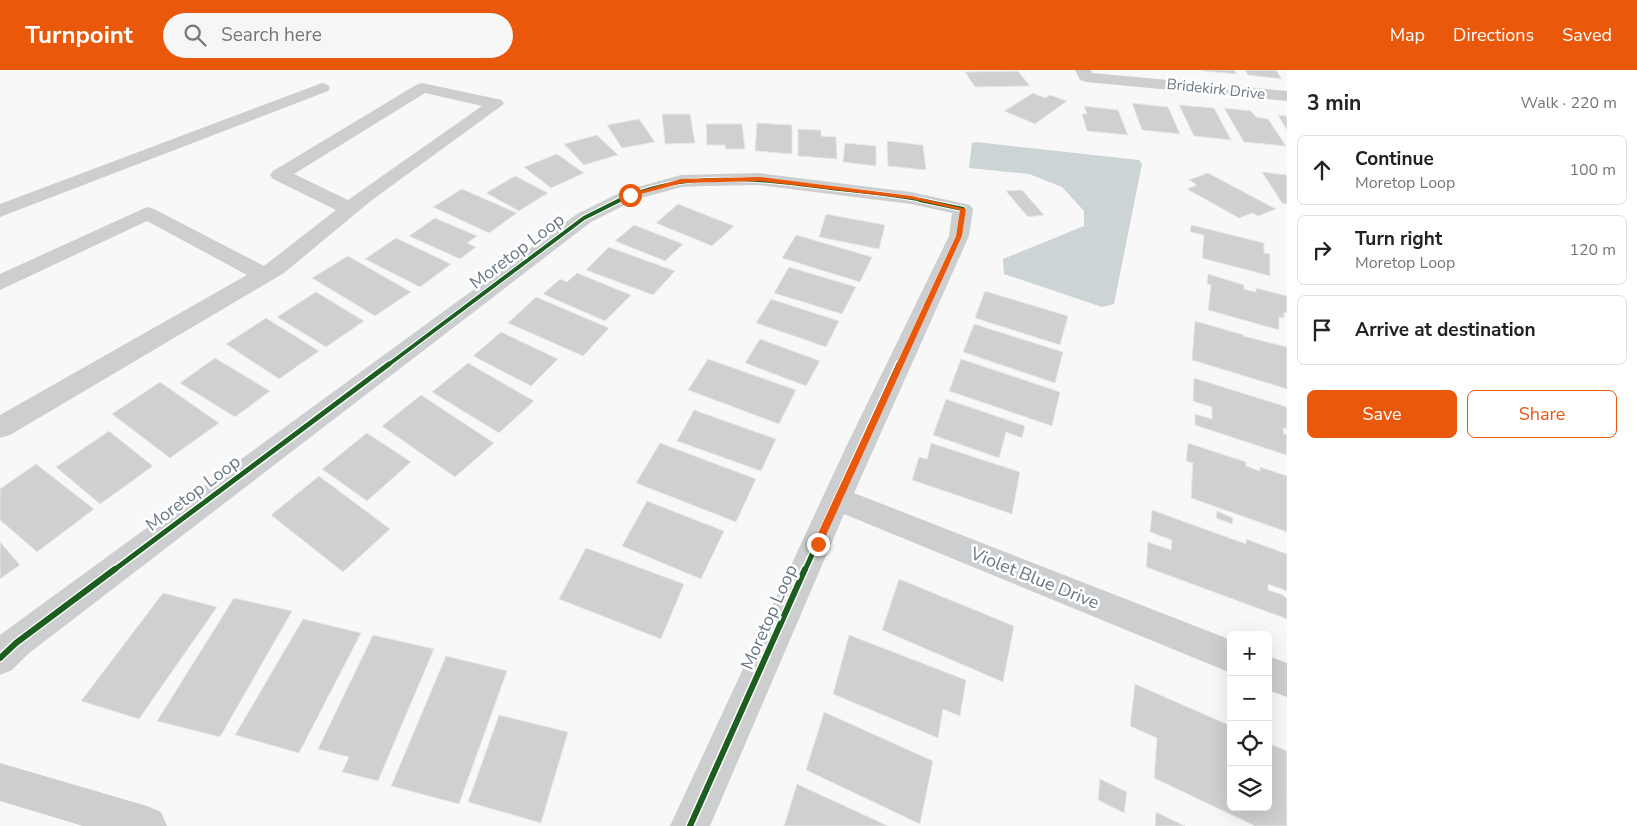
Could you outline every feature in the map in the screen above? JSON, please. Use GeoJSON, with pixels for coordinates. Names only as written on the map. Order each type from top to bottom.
{"type":"FeatureCollection","features":[{"type":"Feature","properties":{"kind":"street","name":"Bridekirk Drive"},"geometry":{"type":"LineString","coordinates":[[1084,73],[1287,96]]}},
{"type":"Feature","properties":{"kind":"street"},"geometry":{"type":"LineString","coordinates":[[0,211],[322,88]]}},
{"type":"Feature","properties":{"kind":"street"},"geometry":{"type":"LineString","coordinates":[[0,428],[276,268],[365,196],[496,104],[422,88],[280,175],[350,208]]}},
{"type":"Feature","properties":{"kind":"street","name":"Moretop Loop"},"geometry":{"type":"LineString","coordinates":[[0,658],[16,643],[584,218],[630,195],[681,181],[759,179],[912,198],[963,209],[959,236],[690,826]]}},
{"type":"Feature","properties":{"kind":"street"},"geometry":{"type":"LineString","coordinates":[[0,283],[147,214],[264,275]]}},
{"type":"Feature","properties":{"kind":"street","name":"Violet Blue Drive"},"geometry":{"type":"LineString","coordinates":[[838,498],[1227,655]]}},
{"type":"Feature","properties":{"kind":"street"},"geometry":{"type":"LineString","coordinates":[[1272,674],[1287,680]]}},
{"type":"Feature","properties":{"kind":"street"},"geometry":{"type":"LineString","coordinates":[[0,782],[147,826]]}},
{"type":"Feature","properties":{"kind":"shaded area"},"geometry":{"type":"Polygon","coordinates":[[[972,143],[1139,160],[1142,164],[1114,304],[1102,307],[1004,274],[1003,259],[1084,226],[1084,211],[1062,187],[1029,174],[969,168],[972,143]]]}},
{"type":"Feature","properties":{"kind":"building"},"geometry":{"type":"Polygon","coordinates":[[[1234,70],[1237,74],[1203,71],[1234,70]]]}},
{"type":"Feature","properties":{"kind":"building"},"geometry":{"type":"Polygon","coordinates":[[[1245,70],[1276,70],[1282,79],[1248,75],[1245,70]]]}},
{"type":"Feature","properties":{"kind":"building"},"geometry":{"type":"Polygon","coordinates":[[[1018,71],[1030,86],[975,87],[965,72],[1018,71]]]}},
{"type":"Feature","properties":{"kind":"building"},"geometry":{"type":"Polygon","coordinates":[[[1033,93],[1045,98],[1050,95],[1067,101],[1035,124],[1004,111],[1033,93]]]}},
{"type":"Feature","properties":{"kind":"building"},"geometry":{"type":"Polygon","coordinates":[[[1132,103],[1168,107],[1180,134],[1142,130],[1132,103]]]}},
{"type":"Feature","properties":{"kind":"building"},"geometry":{"type":"Polygon","coordinates":[[[1179,105],[1214,108],[1231,140],[1194,136],[1179,105]]]}},
{"type":"Feature","properties":{"kind":"building"},"geometry":{"type":"Polygon","coordinates":[[[1084,106],[1118,110],[1128,135],[1087,131],[1082,114],[1087,114],[1084,106]]]}},
{"type":"Feature","properties":{"kind":"building"},"geometry":{"type":"Polygon","coordinates":[[[1224,108],[1251,111],[1256,117],[1268,119],[1286,146],[1244,142],[1224,108]]]}},
{"type":"Feature","properties":{"kind":"building"},"geometry":{"type":"Polygon","coordinates":[[[662,114],[690,114],[695,143],[665,144],[662,114]]]}},
{"type":"Feature","properties":{"kind":"building"},"geometry":{"type":"Polygon","coordinates":[[[1278,115],[1287,116],[1287,130],[1278,115]]]}},
{"type":"Feature","properties":{"kind":"building"},"geometry":{"type":"Polygon","coordinates":[[[639,119],[655,142],[622,148],[607,125],[639,119]]]}},
{"type":"Feature","properties":{"kind":"building"},"geometry":{"type":"Polygon","coordinates":[[[757,123],[792,125],[792,154],[755,151],[757,123]]]}},
{"type":"Feature","properties":{"kind":"building"},"geometry":{"type":"Polygon","coordinates":[[[706,124],[742,124],[745,149],[726,149],[725,145],[707,145],[706,124]]]}},
{"type":"Feature","properties":{"kind":"building"},"geometry":{"type":"Polygon","coordinates":[[[798,129],[821,130],[821,136],[836,137],[837,159],[798,156],[798,129]]]}},
{"type":"Feature","properties":{"kind":"building"},"geometry":{"type":"Polygon","coordinates":[[[597,135],[618,155],[584,165],[564,144],[597,135]]]}},
{"type":"Feature","properties":{"kind":"building"},"geometry":{"type":"Polygon","coordinates":[[[887,141],[923,145],[926,170],[888,166],[887,141]]]}},
{"type":"Feature","properties":{"kind":"building"},"geometry":{"type":"Polygon","coordinates":[[[845,143],[876,146],[876,166],[843,162],[845,143]]]}},
{"type":"Feature","properties":{"kind":"building"},"geometry":{"type":"Polygon","coordinates":[[[557,154],[584,173],[551,188],[524,167],[557,154]]]}},
{"type":"Feature","properties":{"kind":"building"},"geometry":{"type":"Polygon","coordinates":[[[1262,172],[1287,175],[1287,204],[1282,203],[1262,172]]]}},
{"type":"Feature","properties":{"kind":"building"},"geometry":{"type":"Polygon","coordinates":[[[1208,173],[1276,209],[1258,216],[1252,213],[1239,218],[1187,189],[1197,185],[1189,180],[1208,173]]]}},
{"type":"Feature","properties":{"kind":"building"},"geometry":{"type":"Polygon","coordinates":[[[515,176],[548,193],[519,211],[486,193],[515,176]]]}},
{"type":"Feature","properties":{"kind":"building"},"geometry":{"type":"Polygon","coordinates":[[[462,189],[517,213],[489,233],[433,207],[462,189]]]}},
{"type":"Feature","properties":{"kind":"building"},"geometry":{"type":"Polygon","coordinates":[[[1022,190],[1044,215],[1028,217],[1006,191],[1022,190]]]}},
{"type":"Feature","properties":{"kind":"building"},"geometry":{"type":"Polygon","coordinates":[[[678,204],[734,226],[712,246],[656,223],[678,204]]]}},
{"type":"Feature","properties":{"kind":"building"},"geometry":{"type":"Polygon","coordinates":[[[826,214],[885,225],[879,249],[819,237],[826,214]]]}},
{"type":"Feature","properties":{"kind":"building"},"geometry":{"type":"Polygon","coordinates":[[[435,218],[477,236],[467,243],[476,247],[460,259],[409,236],[435,218]]]}},
{"type":"Feature","properties":{"kind":"building"},"geometry":{"type":"Polygon","coordinates":[[[634,225],[683,244],[665,261],[615,241],[634,225]]]}},
{"type":"Feature","properties":{"kind":"building"},"geometry":{"type":"Polygon","coordinates":[[[1191,225],[1264,243],[1264,253],[1270,254],[1270,276],[1202,258],[1204,235],[1190,232],[1191,225]]]}},
{"type":"Feature","properties":{"kind":"building"},"geometry":{"type":"Polygon","coordinates":[[[796,235],[872,257],[860,282],[782,258],[796,235]]]}},
{"type":"Feature","properties":{"kind":"building"},"geometry":{"type":"Polygon","coordinates":[[[396,238],[451,264],[420,287],[365,259],[396,238]]]}},
{"type":"Feature","properties":{"kind":"building"},"geometry":{"type":"Polygon","coordinates":[[[609,247],[675,271],[653,295],[586,270],[609,247]]]}},
{"type":"Feature","properties":{"kind":"building"},"geometry":{"type":"Polygon","coordinates":[[[348,256],[411,292],[375,316],[312,278],[348,256]]]}},
{"type":"Feature","properties":{"kind":"building"},"geometry":{"type":"Polygon","coordinates":[[[789,267],[856,287],[842,314],[774,293],[789,267]]]}},
{"type":"Feature","properties":{"kind":"building"},"geometry":{"type":"Polygon","coordinates":[[[577,273],[631,295],[605,321],[543,294],[560,279],[567,282],[577,273]]]}},
{"type":"Feature","properties":{"kind":"building"},"geometry":{"type":"Polygon","coordinates":[[[1208,274],[1244,285],[1244,289],[1256,292],[1256,288],[1287,296],[1287,313],[1284,312],[1284,318],[1279,317],[1279,330],[1208,310],[1211,285],[1207,284],[1208,274]]]}},
{"type":"Feature","properties":{"kind":"building"},"geometry":{"type":"Polygon","coordinates":[[[985,291],[1068,316],[1060,345],[975,318],[985,291]]]}},
{"type":"Feature","properties":{"kind":"building"},"geometry":{"type":"Polygon","coordinates":[[[316,292],[364,321],[326,347],[277,317],[316,292]]]}},
{"type":"Feature","properties":{"kind":"building"},"geometry":{"type":"Polygon","coordinates":[[[536,297],[609,328],[583,356],[508,323],[536,297]]]}},
{"type":"Feature","properties":{"kind":"building"},"geometry":{"type":"Polygon","coordinates":[[[771,299],[839,321],[826,347],[756,323],[771,299]]]}},
{"type":"Feature","properties":{"kind":"building"},"geometry":{"type":"Polygon","coordinates":[[[266,318],[319,351],[279,379],[226,344],[266,318]]]}},
{"type":"Feature","properties":{"kind":"building"},"geometry":{"type":"Polygon","coordinates":[[[1195,321],[1287,347],[1287,389],[1192,360],[1195,321]]]}},
{"type":"Feature","properties":{"kind":"building"},"geometry":{"type":"Polygon","coordinates":[[[974,324],[1063,352],[1055,383],[963,352],[974,324]]]}},
{"type":"Feature","properties":{"kind":"building"},"geometry":{"type":"Polygon","coordinates":[[[501,332],[558,359],[531,386],[473,356],[501,332]]]}},
{"type":"Feature","properties":{"kind":"building"},"geometry":{"type":"Polygon","coordinates":[[[760,339],[820,361],[806,386],[745,363],[760,339]]]}},
{"type":"Feature","properties":{"kind":"building"},"geometry":{"type":"Polygon","coordinates":[[[215,358],[270,391],[235,417],[180,383],[215,358]]]}},
{"type":"Feature","properties":{"kind":"building"},"geometry":{"type":"Polygon","coordinates":[[[708,359],[796,390],[779,424],[688,390],[708,359]]]}},
{"type":"Feature","properties":{"kind":"building"},"geometry":{"type":"Polygon","coordinates":[[[961,359],[1060,392],[1052,426],[949,391],[961,359]]]}},
{"type":"Feature","properties":{"kind":"building"},"geometry":{"type":"Polygon","coordinates":[[[468,363],[534,401],[499,433],[432,392],[468,363]]]}},
{"type":"Feature","properties":{"kind":"building"},"geometry":{"type":"Polygon","coordinates":[[[1194,378],[1287,407],[1287,429],[1283,428],[1284,434],[1287,435],[1286,455],[1195,425],[1195,414],[1212,419],[1212,407],[1193,401],[1194,378]]]}},
{"type":"Feature","properties":{"kind":"building"},"geometry":{"type":"Polygon","coordinates":[[[160,382],[219,423],[170,458],[112,414],[160,382]]]}},
{"type":"Feature","properties":{"kind":"building"},"geometry":{"type":"Polygon","coordinates":[[[421,395],[494,443],[455,477],[382,426],[421,395]]]}},
{"type":"Feature","properties":{"kind":"building"},"geometry":{"type":"Polygon","coordinates":[[[946,399],[1025,426],[1022,438],[1006,432],[999,458],[933,435],[946,399]]]}},
{"type":"Feature","properties":{"kind":"building"},"geometry":{"type":"Polygon","coordinates":[[[694,410],[776,439],[761,471],[677,441],[694,410]]]}},
{"type":"Feature","properties":{"kind":"building"},"geometry":{"type":"Polygon","coordinates":[[[109,431],[153,466],[100,504],[56,467],[109,431]]]}},
{"type":"Feature","properties":{"kind":"building"},"geometry":{"type":"Polygon","coordinates":[[[367,433],[411,462],[367,501],[322,469],[367,433]]]}},
{"type":"Feature","properties":{"kind":"building"},"geometry":{"type":"Polygon","coordinates":[[[660,443],[756,479],[736,522],[636,483],[660,443]]]}},
{"type":"Feature","properties":{"kind":"building"},"geometry":{"type":"Polygon","coordinates":[[[931,443],[1020,472],[1012,514],[912,480],[919,457],[927,459],[931,443]]]}},
{"type":"Feature","properties":{"kind":"building"},"geometry":{"type":"Polygon","coordinates":[[[1188,443],[1246,462],[1246,466],[1260,471],[1260,467],[1287,476],[1287,532],[1191,498],[1193,463],[1186,461],[1188,443]]]}},
{"type":"Feature","properties":{"kind":"building"},"geometry":{"type":"Polygon","coordinates":[[[36,464],[94,509],[37,552],[0,520],[0,489],[36,464]]]}},
{"type":"Feature","properties":{"kind":"building"},"geometry":{"type":"Polygon","coordinates":[[[319,476],[390,529],[343,572],[271,515],[319,476]]]}},
{"type":"Feature","properties":{"kind":"building"},"geometry":{"type":"Polygon","coordinates":[[[647,501],[724,531],[701,579],[622,546],[647,501]]]}},
{"type":"Feature","properties":{"kind":"building"},"geometry":{"type":"Polygon","coordinates":[[[1152,510],[1246,544],[1246,539],[1287,554],[1287,591],[1268,584],[1268,590],[1283,595],[1287,599],[1287,619],[1146,567],[1148,542],[1171,550],[1172,540],[1150,532],[1152,510]]]}},
{"type":"Feature","properties":{"kind":"building"},"geometry":{"type":"Polygon","coordinates":[[[1217,511],[1233,518],[1232,524],[1216,518],[1217,511]]]}},
{"type":"Feature","properties":{"kind":"building"},"geometry":{"type":"Polygon","coordinates":[[[0,542],[20,565],[0,579],[0,542]]]}},
{"type":"Feature","properties":{"kind":"building"},"geometry":{"type":"Polygon","coordinates":[[[586,548],[684,584],[661,639],[559,599],[586,548]]]}},
{"type":"Feature","properties":{"kind":"building"},"geometry":{"type":"Polygon","coordinates":[[[899,579],[1014,626],[1003,682],[882,630],[899,579]]]}},
{"type":"Feature","properties":{"kind":"building"},"geometry":{"type":"Polygon","coordinates":[[[163,593],[217,607],[139,719],[81,701],[163,593]]]}},
{"type":"Feature","properties":{"kind":"building"},"geometry":{"type":"Polygon","coordinates":[[[234,598],[292,611],[220,737],[157,721],[234,598]]]}},
{"type":"Feature","properties":{"kind":"building"},"geometry":{"type":"Polygon","coordinates":[[[303,619],[361,633],[299,753],[235,735],[303,619]]]}},
{"type":"Feature","properties":{"kind":"building"},"geometry":{"type":"Polygon","coordinates":[[[373,635],[434,649],[378,781],[342,772],[349,757],[318,749],[373,635]]]}},
{"type":"Feature","properties":{"kind":"building"},"geometry":{"type":"Polygon","coordinates":[[[849,635],[966,680],[960,716],[943,709],[938,738],[833,694],[849,635]]]}},
{"type":"Feature","properties":{"kind":"building"},"geometry":{"type":"Polygon","coordinates":[[[446,656],[507,671],[459,804],[391,786],[446,656]]]}},
{"type":"Feature","properties":{"kind":"building"},"geometry":{"type":"Polygon","coordinates":[[[1135,684],[1227,724],[1227,811],[1272,811],[1272,745],[1287,751],[1287,826],[1255,826],[1154,778],[1157,738],[1130,726],[1135,684]]]}},
{"type":"Feature","properties":{"kind":"building"},"geometry":{"type":"Polygon","coordinates":[[[824,712],[933,761],[920,824],[806,770],[824,712]]]}},
{"type":"Feature","properties":{"kind":"building"},"geometry":{"type":"Polygon","coordinates":[[[499,715],[568,732],[541,823],[468,802],[499,715]]]}},
{"type":"Feature","properties":{"kind":"building"},"geometry":{"type":"Polygon","coordinates":[[[1100,779],[1127,792],[1124,813],[1098,800],[1100,779]]]}},
{"type":"Feature","properties":{"kind":"building"},"geometry":{"type":"Polygon","coordinates":[[[797,784],[888,826],[784,826],[797,784]]]}},
{"type":"Feature","properties":{"kind":"building"},"geometry":{"type":"Polygon","coordinates":[[[1156,812],[1185,826],[1155,826],[1156,812]]]}},
{"type":"Feature","properties":{"kind":"cycle path"},"geometry":{"type":"LineString","coordinates":[[0,658],[16,643],[584,218],[630,195],[681,181],[759,179],[911,198],[963,209],[959,236],[859,449],[690,826]]}},
{"type":"Feature","properties":{"kind":"route"},"geometry":{"type":"LineString","coordinates":[[630,195],[681,181],[759,179],[912,198],[963,209],[959,236],[818,544]]}}]}
